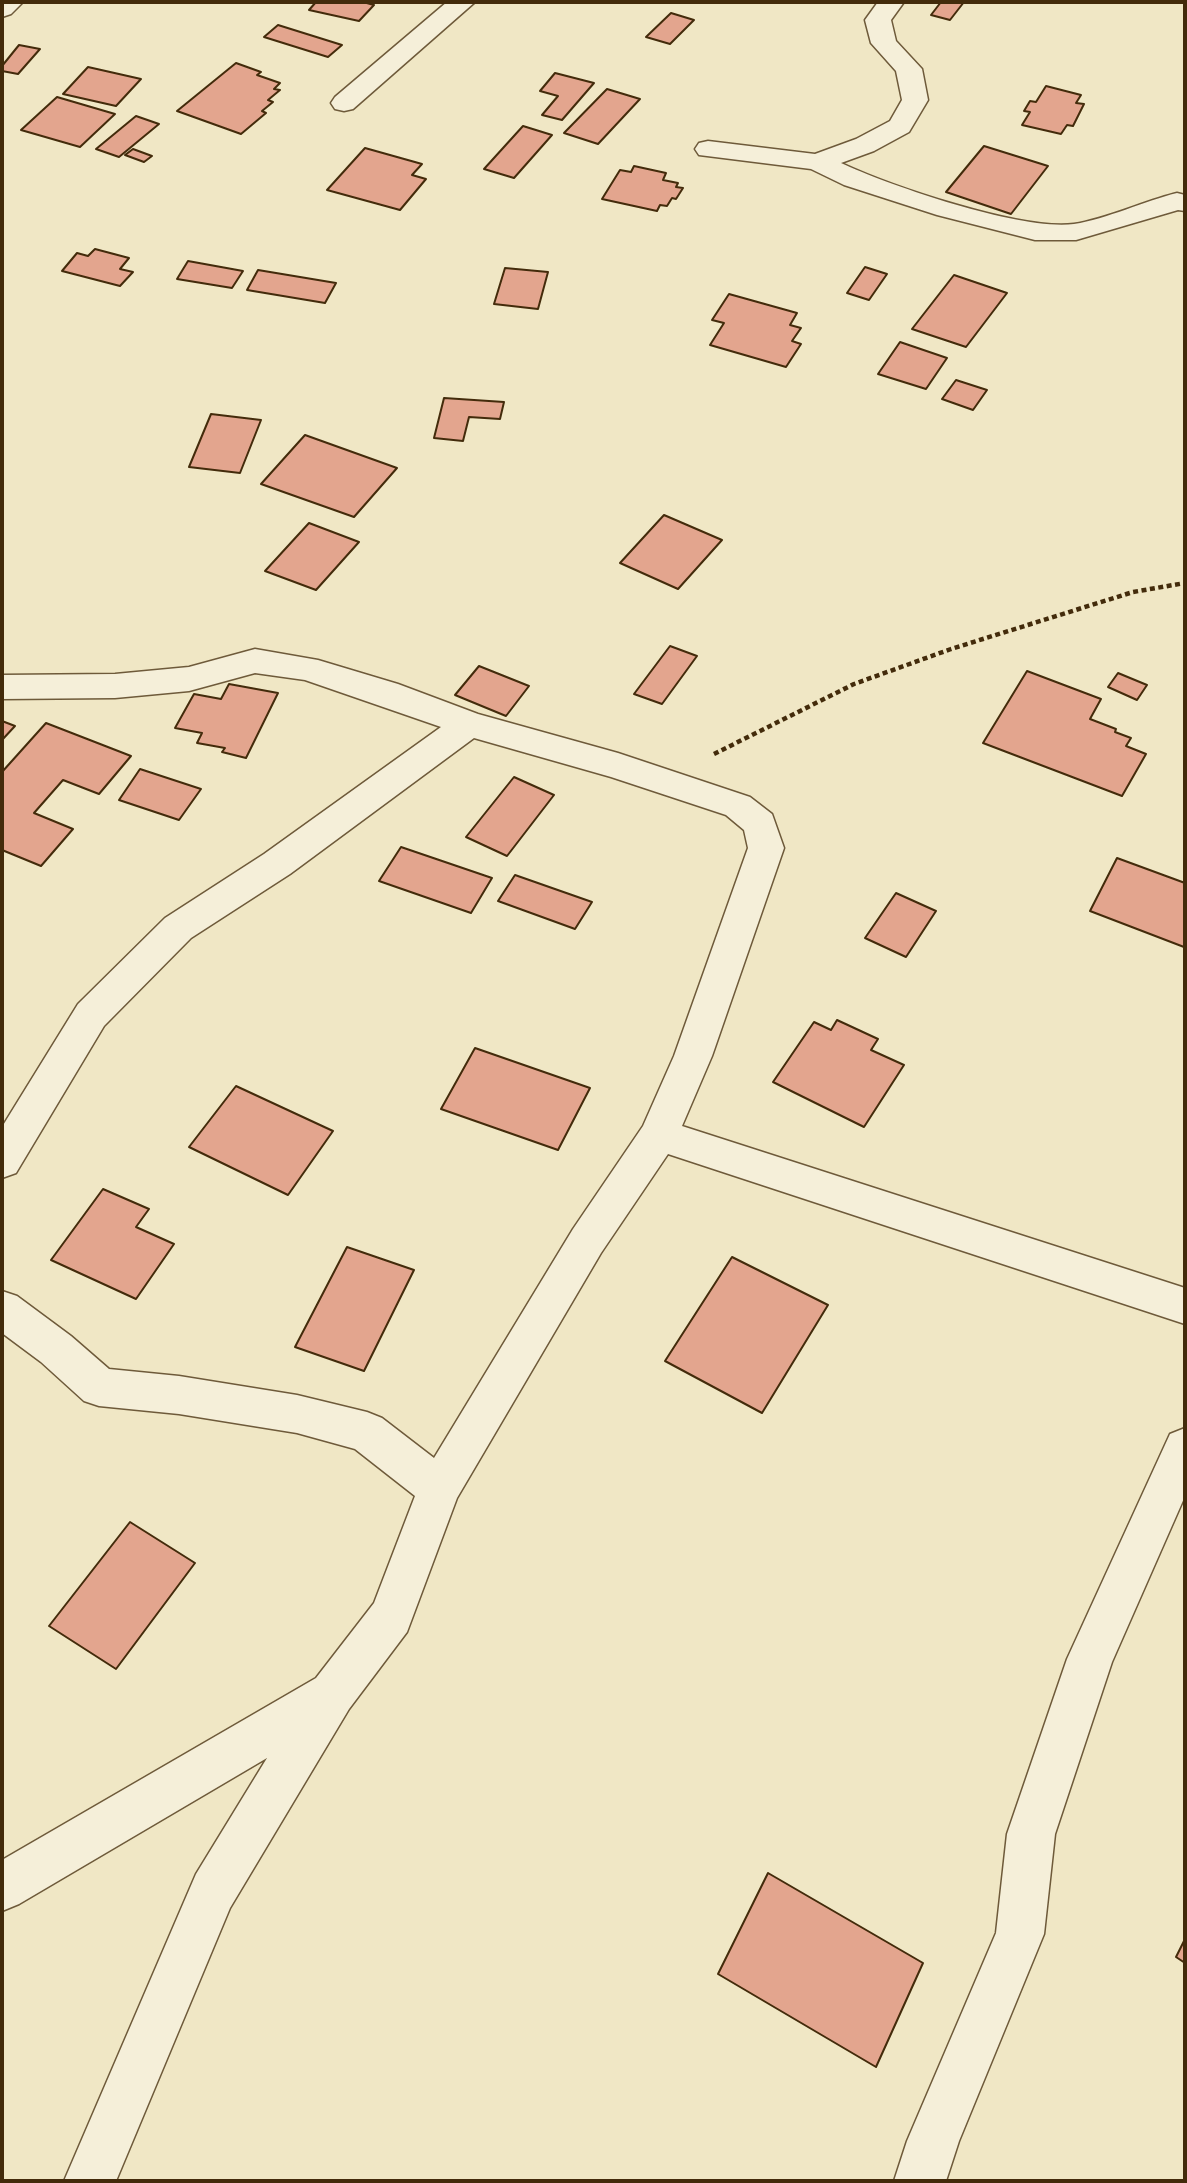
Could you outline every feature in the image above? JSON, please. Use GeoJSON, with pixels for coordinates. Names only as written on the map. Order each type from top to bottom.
{"type":"FeatureCollection","features":[{"type":"Feature","properties":{"kind":"street"},"geometry":{"type":"LineString","coordinates":[[2,9],[10,2]]}},
{"type":"Feature","properties":{"kind":"street"},"geometry":{"type":"LineString","coordinates":[[345,103],[462,2]]}},
{"type":"Feature","properties":{"kind":"street"},"geometry":{"type":"LineString","coordinates":[[817,162],[866,145],[900,126],[915,100],[909,69],[884,43],[878,20],[891,2]]}},
{"type":"Feature","properties":{"kind":"street"},"geometry":{"type":"LineString","coordinates":[[708,149],[817,162],[854,178],[947,209],[1035,232],[1076,232],[1182,198]]}},
{"type":"Feature","properties":{"kind":"street"},"geometry":{"type":"LineString","coordinates":[[2,687],[115,686],[189,679],[256,661],[306,668],[386,693],[469,724],[662,780],[738,806],[760,823],[766,848],[693,1056],[659,1135],[587,1241],[439,1489],[391,1617],[333,1693],[213,1891],[90,2181]]}},
{"type":"Feature","properties":{"kind":"street"},"geometry":{"type":"LineString","coordinates":[[2,1161],[91,1015],[178,928],[276,864],[469,724]]}},
{"type":"Feature","properties":{"kind":"street"},"geometry":{"type":"LineString","coordinates":[[659,1135],[1185,1306]]}},
{"type":"Feature","properties":{"kind":"street"},"geometry":{"type":"LineString","coordinates":[[2,1309],[56,1349],[99,1387],[180,1395],[297,1414],[367,1432],[439,1489]]}},
{"type":"Feature","properties":{"kind":"street"},"geometry":{"type":"LineString","coordinates":[[920,2181],[933,2141],[1020,1934],[1031,1835],[1090,1659],[1185,1448]]}},
{"type":"Feature","properties":{"kind":"street"},"geometry":{"type":"LineString","coordinates":[[2,1887],[333,1693]]}},
{"type":"Feature","properties":{"kind":"path"},"geometry":{"type":"LineString","coordinates":[[662,780],[854,684],[951,649],[1133,592],[1185,583]]}},
{"type":"Feature","properties":{"kind":"building"},"geometry":{"type":"Polygon","coordinates":[[[316,2],[363,2],[374,5],[359,21],[309,10],[316,2]]]}},
{"type":"Feature","properties":{"kind":"building"},"geometry":{"type":"Polygon","coordinates":[[[941,2],[964,2],[950,20],[931,15],[941,2]]]}},
{"type":"Feature","properties":{"kind":"building"},"geometry":{"type":"Polygon","coordinates":[[[671,13],[694,20],[670,44],[646,37],[671,13]]]}},
{"type":"Feature","properties":{"kind":"building"},"geometry":{"type":"Polygon","coordinates":[[[278,25],[342,45],[328,57],[264,37],[278,25]]]}},
{"type":"Feature","properties":{"kind":"building"},"geometry":{"type":"Polygon","coordinates":[[[19,45],[40,49],[18,74],[2,71],[2,66],[19,45]]]}},
{"type":"Feature","properties":{"kind":"building"},"geometry":{"type":"Polygon","coordinates":[[[236,63],[261,72],[257,75],[280,83],[274,89],[280,90],[268,100],[273,102],[262,111],[266,113],[241,134],[177,111],[236,63]]]}},
{"type":"Feature","properties":{"kind":"building"},"geometry":{"type":"Polygon","coordinates":[[[88,67],[141,79],[116,106],[63,94],[88,67]]]}},
{"type":"Feature","properties":{"kind":"building"},"geometry":{"type":"Polygon","coordinates":[[[555,73],[594,83],[562,120],[542,115],[558,96],[540,91],[555,73]]]}},
{"type":"Feature","properties":{"kind":"building"},"geometry":{"type":"Polygon","coordinates":[[[1046,86],[1081,95],[1076,103],[1084,104],[1073,126],[1067,125],[1061,134],[1022,125],[1030,112],[1024,111],[1030,101],[1036,102],[1046,86]]]}},
{"type":"Feature","properties":{"kind":"building"},"geometry":{"type":"Polygon","coordinates":[[[607,89],[640,99],[598,144],[564,133],[607,89]]]}},
{"type":"Feature","properties":{"kind":"building"},"geometry":{"type":"Polygon","coordinates":[[[57,97],[115,114],[80,147],[21,130],[57,97]]]}},
{"type":"Feature","properties":{"kind":"building"},"geometry":{"type":"Polygon","coordinates":[[[136,116],[159,124],[119,157],[96,149],[136,116]]]}},
{"type":"Feature","properties":{"kind":"building"},"geometry":{"type":"Polygon","coordinates":[[[523,126],[552,135],[514,178],[484,169],[523,126]]]}},
{"type":"Feature","properties":{"kind":"building"},"geometry":{"type":"Polygon","coordinates":[[[984,146],[1048,166],[1011,214],[946,192],[984,146]]]}},
{"type":"Feature","properties":{"kind":"building"},"geometry":{"type":"Polygon","coordinates":[[[365,148],[422,164],[412,175],[426,179],[400,210],[327,190],[365,148]]]}},
{"type":"Feature","properties":{"kind":"building"},"geometry":{"type":"Polygon","coordinates":[[[133,149],[152,156],[144,162],[125,155],[133,149]]]}},
{"type":"Feature","properties":{"kind":"building"},"geometry":{"type":"Polygon","coordinates":[[[634,166],[666,173],[663,180],[678,183],[676,187],[683,188],[676,199],[672,198],[667,206],[660,205],[657,211],[602,199],[620,170],[631,172],[634,166]]]}},
{"type":"Feature","properties":{"kind":"building"},"geometry":{"type":"Polygon","coordinates":[[[95,249],[129,258],[120,269],[133,272],[120,286],[62,271],[77,253],[88,256],[95,249]]]}},
{"type":"Feature","properties":{"kind":"building"},"geometry":{"type":"Polygon","coordinates":[[[188,261],[243,271],[232,288],[177,279],[188,261]]]}},
{"type":"Feature","properties":{"kind":"building"},"geometry":{"type":"Polygon","coordinates":[[[865,267],[887,274],[869,300],[847,293],[865,267]]]}},
{"type":"Feature","properties":{"kind":"building"},"geometry":{"type":"Polygon","coordinates":[[[505,268],[548,272],[538,309],[494,304],[505,268]]]}},
{"type":"Feature","properties":{"kind":"building"},"geometry":{"type":"Polygon","coordinates":[[[258,270],[336,283],[325,303],[247,290],[258,270]]]}},
{"type":"Feature","properties":{"kind":"building"},"geometry":{"type":"Polygon","coordinates":[[[954,275],[1007,293],[966,347],[912,329],[954,275]]]}},
{"type":"Feature","properties":{"kind":"building"},"geometry":{"type":"Polygon","coordinates":[[[729,294],[797,313],[790,325],[801,328],[792,341],[801,344],[786,367],[710,345],[724,323],[712,320],[729,294]]]}},
{"type":"Feature","properties":{"kind":"building"},"geometry":{"type":"Polygon","coordinates":[[[900,342],[947,358],[926,389],[878,374],[900,342]]]}},
{"type":"Feature","properties":{"kind":"building"},"geometry":{"type":"Polygon","coordinates":[[[956,380],[987,390],[973,410],[942,399],[956,380]]]}},
{"type":"Feature","properties":{"kind":"building"},"geometry":{"type":"Polygon","coordinates":[[[444,398],[504,402],[500,419],[469,417],[463,441],[434,438],[444,398]]]}},
{"type":"Feature","properties":{"kind":"building"},"geometry":{"type":"Polygon","coordinates":[[[211,414],[261,420],[240,473],[189,467],[211,414]]]}},
{"type":"Feature","properties":{"kind":"building"},"geometry":{"type":"Polygon","coordinates":[[[305,435],[397,468],[354,517],[261,484],[305,435]]]}},
{"type":"Feature","properties":{"kind":"building"},"geometry":{"type":"Polygon","coordinates":[[[664,515],[722,540],[678,589],[620,563],[664,515]]]}},
{"type":"Feature","properties":{"kind":"building"},"geometry":{"type":"Polygon","coordinates":[[[309,523],[359,542],[316,590],[265,571],[309,523]]]}},
{"type":"Feature","properties":{"kind":"building"},"geometry":{"type":"Polygon","coordinates":[[[670,646],[697,656],[662,704],[634,694],[670,646]]]}},
{"type":"Feature","properties":{"kind":"building"},"geometry":{"type":"Polygon","coordinates":[[[479,666],[529,686],[506,716],[455,695],[479,666]]]}},
{"type":"Feature","properties":{"kind":"building"},"geometry":{"type":"Polygon","coordinates":[[[1027,671],[1101,699],[1090,719],[1131,738],[1126,746],[1146,754],[1122,796],[983,743],[1027,671]]]}},
{"type":"Feature","properties":{"kind":"building"},"geometry":{"type":"Polygon","coordinates":[[[1118,673],[1147,685],[1137,700],[1108,687],[1118,673]]]}},
{"type":"Feature","properties":{"kind":"building"},"geometry":{"type":"Polygon","coordinates":[[[229,684],[278,693],[246,758],[222,752],[225,748],[197,743],[202,733],[175,728],[194,694],[221,699],[229,684]]]}},
{"type":"Feature","properties":{"kind":"building"},"geometry":{"type":"Polygon","coordinates":[[[2,721],[15,726],[2,740],[2,721]]]}},
{"type":"Feature","properties":{"kind":"building"},"geometry":{"type":"Polygon","coordinates":[[[46,723],[131,756],[99,794],[63,780],[34,813],[73,829],[41,866],[2,850],[2,772],[46,723]]]}},
{"type":"Feature","properties":{"kind":"building"},"geometry":{"type":"Polygon","coordinates":[[[140,769],[201,789],[179,820],[119,800],[140,769]]]}},
{"type":"Feature","properties":{"kind":"building"},"geometry":{"type":"Polygon","coordinates":[[[514,777],[554,795],[507,856],[466,837],[514,777]]]}},
{"type":"Feature","properties":{"kind":"building"},"geometry":{"type":"Polygon","coordinates":[[[401,847],[492,878],[471,913],[379,881],[401,847]]]}},
{"type":"Feature","properties":{"kind":"building"},"geometry":{"type":"Polygon","coordinates":[[[1117,858],[1185,883],[1184,947],[1090,911],[1117,858]]]}},
{"type":"Feature","properties":{"kind":"building"},"geometry":{"type":"Polygon","coordinates":[[[515,875],[592,902],[575,929],[498,901],[515,875]]]}},
{"type":"Feature","properties":{"kind":"building"},"geometry":{"type":"Polygon","coordinates":[[[896,893],[936,911],[906,957],[865,938],[896,893]]]}},
{"type":"Feature","properties":{"kind":"building"},"geometry":{"type":"Polygon","coordinates":[[[837,1020],[878,1039],[871,1050],[904,1065],[864,1127],[773,1082],[814,1022],[831,1030],[837,1020]]]}},
{"type":"Feature","properties":{"kind":"building"},"geometry":{"type":"Polygon","coordinates":[[[475,1048],[590,1088],[558,1150],[441,1109],[475,1048]]]}},
{"type":"Feature","properties":{"kind":"building"},"geometry":{"type":"Polygon","coordinates":[[[236,1086],[333,1131],[288,1195],[189,1147],[236,1086]]]}},
{"type":"Feature","properties":{"kind":"building"},"geometry":{"type":"Polygon","coordinates":[[[103,1189],[149,1209],[136,1227],[174,1244],[136,1299],[51,1260],[103,1189]]]}},
{"type":"Feature","properties":{"kind":"building"},"geometry":{"type":"Polygon","coordinates":[[[347,1247],[414,1270],[364,1371],[295,1347],[347,1247]]]}},
{"type":"Feature","properties":{"kind":"building"},"geometry":{"type":"Polygon","coordinates":[[[732,1257],[828,1305],[762,1413],[665,1361],[732,1257]]]}},
{"type":"Feature","properties":{"kind":"building"},"geometry":{"type":"Polygon","coordinates":[[[130,1522],[195,1563],[116,1669],[49,1626],[130,1522]]]}},
{"type":"Feature","properties":{"kind":"building"},"geometry":{"type":"Polygon","coordinates":[[[768,1873],[923,1963],[876,2067],[718,1974],[768,1873]]]}},
{"type":"Feature","properties":{"kind":"building"},"geometry":{"type":"Polygon","coordinates":[[[1185,1939],[1185,1963],[1176,1957],[1185,1939]]]}}]}
